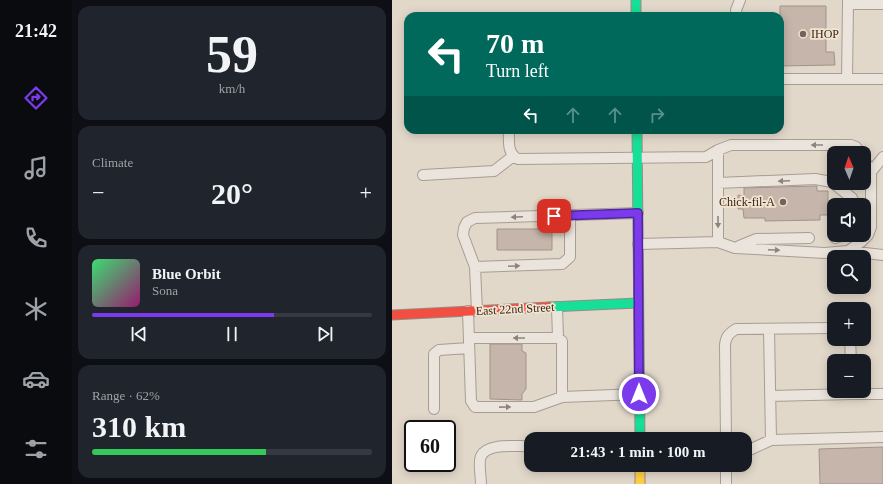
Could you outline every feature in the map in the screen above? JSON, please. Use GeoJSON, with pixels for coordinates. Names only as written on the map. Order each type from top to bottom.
{"type":"FeatureCollection","features":[{"type":"Feature","properties":{"kind":"main road"},"geometry":{"type":"LineString","coordinates":[[636,0],[636,12]]}},
{"type":"Feature","properties":{"kind":"main road"},"geometry":{"type":"LineString","coordinates":[[637,134],[640,432]]}},
{"type":"Feature","properties":{"kind":"main road","name":"East 22nd Street"},"geometry":{"type":"LineString","coordinates":[[392,315],[638,303]]}},
{"type":"Feature","properties":{"kind":"main road"},"geometry":{"type":"LineString","coordinates":[[640,472],[640,484]]}},
{"type":"Feature","properties":{"kind":"lane"},"geometry":{"type":"LineString","coordinates":[[736,12],[740,0]]}},
{"type":"Feature","properties":{"kind":"lane"},"geometry":{"type":"LineString","coordinates":[[847,79],[848,2],[883,4]]}},
{"type":"Feature","properties":{"kind":"lane"},"geometry":{"type":"LineString","coordinates":[[784,79],[883,79]]}},
{"type":"Feature","properties":{"kind":"lane"},"geometry":{"type":"LineString","coordinates":[[508,134],[512,157]]}},
{"type":"Feature","properties":{"kind":"lane"},"geometry":{"type":"LineString","coordinates":[[512,157],[518,159],[637,156],[706,157],[731,145],[852,146]]}},
{"type":"Feature","properties":{"kind":"lane"},"geometry":{"type":"LineString","coordinates":[[718,150],[718,242]]}},
{"type":"Feature","properties":{"kind":"lane"},"geometry":{"type":"LineString","coordinates":[[423,175],[494,171],[512,157]]}},
{"type":"Feature","properties":{"kind":"lane"},"geometry":{"type":"LineString","coordinates":[[871,172],[883,157]]}},
{"type":"Feature","properties":{"kind":"lane"},"geometry":{"type":"LineString","coordinates":[[718,183],[815,180],[832,182],[852,198]]}},
{"type":"Feature","properties":{"kind":"lane"},"geometry":{"type":"LineString","coordinates":[[849,250],[868,235],[871,227],[871,190]]}},
{"type":"Feature","properties":{"kind":"lane"},"geometry":{"type":"LineString","coordinates":[[638,213],[475,218],[468,222],[464,228],[463,235],[475,267],[469,343],[471,401],[475,406],[534,407],[562,397],[639,394]]}},
{"type":"Feature","properties":{"kind":"lane"},"geometry":{"type":"LineString","coordinates":[[475,267],[562,264],[570,257],[570,215]]}},
{"type":"Feature","properties":{"kind":"lane"},"geometry":{"type":"LineString","coordinates":[[735,248],[756,240],[809,238]]}},
{"type":"Feature","properties":{"kind":"lane"},"geometry":{"type":"LineString","coordinates":[[638,244],[718,242],[735,248],[827,253]]}},
{"type":"Feature","properties":{"kind":"lane"},"geometry":{"type":"LineString","coordinates":[[871,254],[883,255]]}},
{"type":"Feature","properties":{"kind":"lane"},"geometry":{"type":"LineString","coordinates":[[557,307],[558,338],[562,341],[562,397]]}},
{"type":"Feature","properties":{"kind":"lane"},"geometry":{"type":"LineString","coordinates":[[726,432],[726,337],[736,330],[827,328]]}},
{"type":"Feature","properties":{"kind":"lane"},"geometry":{"type":"LineString","coordinates":[[769,329],[771,440]]}},
{"type":"Feature","properties":{"kind":"lane"},"geometry":{"type":"LineString","coordinates":[[434,409],[434,354],[439,350],[469,343],[558,338]]}},
{"type":"Feature","properties":{"kind":"lane"},"geometry":{"type":"LineString","coordinates":[[770,396],[827,394]]}},
{"type":"Feature","properties":{"kind":"lane"},"geometry":{"type":"LineString","coordinates":[[871,394],[883,394]]}},
{"type":"Feature","properties":{"kind":"lane"},"geometry":{"type":"LineString","coordinates":[[752,449],[771,440],[883,437]]}},
{"type":"Feature","properties":{"kind":"lane"},"geometry":{"type":"LineString","coordinates":[[481,484],[481,457],[486,450],[496,447],[524,446]]}},
{"type":"Feature","properties":{"kind":"lane"},"geometry":{"type":"LineString","coordinates":[[726,472],[726,484]]}},
{"type":"Feature","properties":{"kind":"building","name":"IHOP"},"geometry":{"type":"Polygon","coordinates":[[[780,6],[826,6],[826,52],[834,52],[835,65],[784,66],[784,12],[780,12],[780,6]]]}},
{"type":"Feature","properties":{"kind":"building","name":"Chick-fil-A"},"geometry":{"type":"Polygon","coordinates":[[[817,186],[817,191],[828,191],[827,215],[820,215],[820,220],[765,221],[765,218],[744,218],[743,209],[738,209],[738,195],[744,196],[744,188],[817,186]]]}},
{"type":"Feature","properties":{"kind":"building"},"geometry":{"type":"Polygon","coordinates":[[[497,229],[552,229],[552,250],[497,250],[497,229]]]}},
{"type":"Feature","properties":{"kind":"building"},"geometry":{"type":"Polygon","coordinates":[[[490,344],[522,344],[522,351],[526,353],[526,389],[522,394],[522,400],[490,399],[490,344]]]}},
{"type":"Feature","properties":{"kind":"building"},"geometry":{"type":"Polygon","coordinates":[[[883,447],[883,484],[820,484],[819,449],[883,447]]]}},
{"type":"Feature","properties":{"kind":"traffic: fast"},"geometry":{"type":"LineString","coordinates":[[636,0],[636,12]]}},
{"type":"Feature","properties":{"kind":"traffic: fast"},"geometry":{"type":"LineString","coordinates":[[637,134],[640,432]]}},
{"type":"Feature","properties":{"kind":"traffic: fast"},"geometry":{"type":"LineString","coordinates":[[549,307],[638,303]]}},
{"type":"Feature","properties":{"kind":"traffic: slow"},"geometry":{"type":"LineString","coordinates":[[640,472],[640,484]]}},
{"type":"Feature","properties":{"kind":"traffic: jam"},"geometry":{"type":"LineString","coordinates":[[392,315],[549,307]]}},
{"type":"Feature","properties":{"kind":"place","name":"IHOP"},"geometry":{"type":"Point","coordinates":[803,34]}},
{"type":"Feature","properties":{"kind":"place","name":"Chick-fil-A"},"geometry":{"type":"Point","coordinates":[783,202]}},
{"type":"Feature","properties":{"kind":"route"},"geometry":{"type":"LineString","coordinates":[[554,216],[638,213],[639,394]]}}]}
